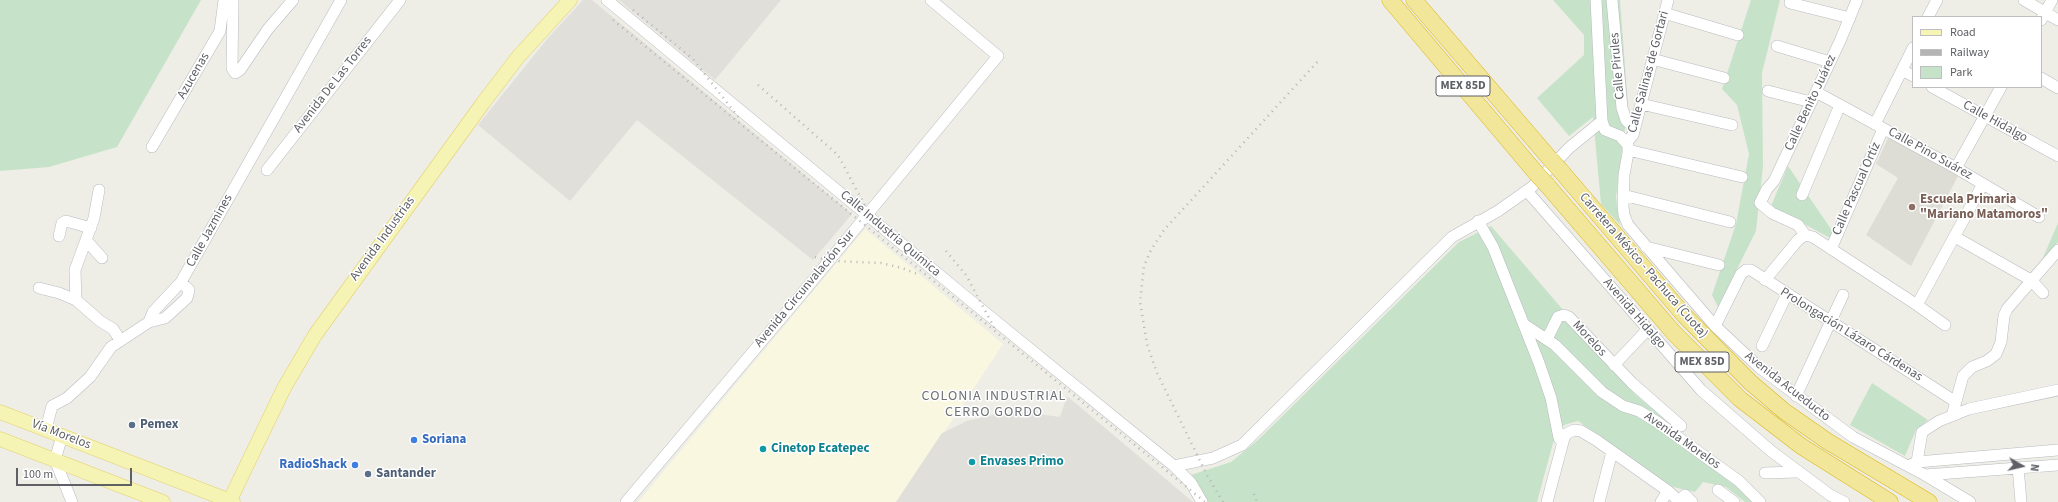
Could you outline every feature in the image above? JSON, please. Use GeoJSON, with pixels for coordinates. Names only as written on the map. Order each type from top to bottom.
{"type":"FeatureCollection","features":[{"type":"Feature","properties":{"kind":"highway","name":"Carretera México - Pachuca (Cuota)"},"geometry":{"type":"LineString","coordinates":[[1390,0],[1674,333],[1740,399],[1801,446],[1890,502]]}},
{"type":"Feature","properties":{"kind":"highway","name":"Carretera México - Pachuca (Cuota)"},"geometry":{"type":"LineString","coordinates":[[1414,0],[1684,315],[1750,382],[1784,411],[1827,441],[1929,502]]}},
{"type":"Feature","properties":{"kind":"main road","name":"Avenida Industrias"},"geometry":{"type":"LineString","coordinates":[[230,502],[284,388],[314,334],[483,102],[518,57],[570,0]]}},
{"type":"Feature","properties":{"kind":"main road","name":"Vía Morelos"},"geometry":{"type":"LineString","coordinates":[[0,412],[230,502]]}},
{"type":"Feature","properties":{"kind":"main road","name":"Vía Morelos"},"geometry":{"type":"LineString","coordinates":[[0,439],[163,502]]}},
{"type":"Feature","properties":{"kind":"street","name":"Azucenas"},"geometry":{"type":"LineString","coordinates":[[152,148],[220,31],[224,0]]}},
{"type":"Feature","properties":{"kind":"street","name":"Azucenas"},"geometry":{"type":"LineString","coordinates":[[233,0],[232,68],[235,73],[240,70],[268,29],[282,15]]}},
{"type":"Feature","properties":{"kind":"street"},"geometry":{"type":"LineString","coordinates":[[282,15],[284,0]]}},
{"type":"Feature","properties":{"kind":"street"},"geometry":{"type":"LineString","coordinates":[[282,15],[293,0]]}},
{"type":"Feature","properties":{"kind":"street","name":"Calle Jazmines"},"geometry":{"type":"LineString","coordinates":[[46,429],[52,406],[68,398],[86,381],[108,350],[120,340],[149,322],[153,312],[181,282],[341,0]]}},
{"type":"Feature","properties":{"kind":"street","name":"Avenida De Las Torres"},"geometry":{"type":"LineString","coordinates":[[267,170],[400,0]]}},
{"type":"Feature","properties":{"kind":"street","name":"Calle Industria Química"},"geometry":{"type":"LineString","coordinates":[[607,0],[1174,466],[1191,483],[1202,502]]}},
{"type":"Feature","properties":{"kind":"street","name":"Avenida Circunvalación Sur"},"geometry":{"type":"LineString","coordinates":[[626,502],[867,215],[998,56],[931,0]]}},
{"type":"Feature","properties":{"kind":"street","name":"Calle Pirules"},"geometry":{"type":"LineString","coordinates":[[1596,0],[1602,121]]}},
{"type":"Feature","properties":{"kind":"street","name":"Calle Pirules"},"geometry":{"type":"LineString","coordinates":[[1612,0],[1622,108],[1626,120],[1634,128]]}},
{"type":"Feature","properties":{"kind":"street","name":"Calle Salinas de Gortari"},"geometry":{"type":"LineString","coordinates":[[1627,146],[1631,139],[1641,104],[1668,0]]}},
{"type":"Feature","properties":{"kind":"street","name":"Calle Benito Juárez"},"geometry":{"type":"LineString","coordinates":[[1805,235],[1798,225],[1772,213],[1760,203],[1767,189],[1774,181],[1830,62],[1857,0]]}},
{"type":"Feature","properties":{"kind":"street"},"geometry":{"type":"LineString","coordinates":[[1930,16],[1937,0]]}},
{"type":"Feature","properties":{"kind":"street"},"geometry":{"type":"LineString","coordinates":[[2024,0],[2043,16],[2058,20]]}},
{"type":"Feature","properties":{"kind":"street"},"geometry":{"type":"LineString","coordinates":[[2043,16],[2052,0]]}},
{"type":"Feature","properties":{"kind":"street"},"geometry":{"type":"LineString","coordinates":[[1790,3],[1850,18]]}},
{"type":"Feature","properties":{"kind":"street"},"geometry":{"type":"LineString","coordinates":[[1664,14],[1738,35]]}},
{"type":"Feature","properties":{"kind":"street"},"geometry":{"type":"LineString","coordinates":[[1777,46],[1830,62]]}},
{"type":"Feature","properties":{"kind":"street"},"geometry":{"type":"LineString","coordinates":[[1598,49],[1617,50]]}},
{"type":"Feature","properties":{"kind":"street","name":"Calle Pascual Ortíz"},"geometry":{"type":"LineString","coordinates":[[1831,249],[1879,126],[1902,70],[1912,50]]}},
{"type":"Feature","properties":{"kind":"street"},"geometry":{"type":"LineString","coordinates":[[1652,59],[1724,78]]}},
{"type":"Feature","properties":{"kind":"street"},"geometry":{"type":"LineString","coordinates":[[1902,70],[1912,75]]}},
{"type":"Feature","properties":{"kind":"street"},"geometry":{"type":"LineString","coordinates":[[2042,79],[2058,88]]}},
{"type":"Feature","properties":{"kind":"street","name":"Calle Hidalgo"},"geometry":{"type":"LineString","coordinates":[[1934,88],[2058,156]]}},
{"type":"Feature","properties":{"kind":"street"},"geometry":{"type":"LineString","coordinates":[[1956,168],[2000,88]]}},
{"type":"Feature","properties":{"kind":"street","name":"Calle Pino Suárez"},"geometry":{"type":"LineString","coordinates":[[1768,91],[1813,97],[1840,105],[1956,168],[2040,217]]}},
{"type":"Feature","properties":{"kind":"street"},"geometry":{"type":"LineString","coordinates":[[1641,104],[1732,125]]}},
{"type":"Feature","properties":{"kind":"street"},"geometry":{"type":"LineString","coordinates":[[1802,195],[1840,105]]}},
{"type":"Feature","properties":{"kind":"street"},"geometry":{"type":"LineString","coordinates":[[1174,466],[1213,458],[1242,445],[1452,237],[1498,211],[1527,191],[1574,144],[1602,121],[1605,130],[1620,136],[1627,146],[1742,177]]}},
{"type":"Feature","properties":{"kind":"street","name":"Avenida Acueducto"},"geometry":{"type":"LineString","coordinates":[[1627,146],[1623,195],[1625,220],[1646,247],[1716,326],[1760,368],[1853,437],[1912,463],[1925,475],[1970,502]]}},
{"type":"Feature","properties":{"kind":"street"},"geometry":{"type":"LineString","coordinates":[[1917,304],[1983,184]]}},
{"type":"Feature","properties":{"kind":"street"},"geometry":{"type":"LineString","coordinates":[[76,300],[74,270],[91,228],[99,190]]}},
{"type":"Feature","properties":{"kind":"street","name":"Avenida Hidalgo"},"geometry":{"type":"LineString","coordinates":[[1527,191],[1701,390],[1797,472],[1830,495],[1844,502]]}},
{"type":"Feature","properties":{"kind":"street"},"geometry":{"type":"LineString","coordinates":[[1623,195],[1730,222]]}},
{"type":"Feature","properties":{"kind":"street"},"geometry":{"type":"LineString","coordinates":[[59,236],[62,224],[66,221],[91,228]]}},
{"type":"Feature","properties":{"kind":"street"},"geometry":{"type":"LineString","coordinates":[[1478,221],[1493,247],[1525,325],[1551,398],[1559,438],[1562,442]]}},
{"type":"Feature","properties":{"kind":"street"},"geometry":{"type":"LineString","coordinates":[[1766,280],[1798,240],[1805,235],[1813,237],[1917,304],[1945,325]]}},
{"type":"Feature","properties":{"kind":"street"},"geometry":{"type":"LineString","coordinates":[[1955,237],[2031,280],[2043,293]]}},
{"type":"Feature","properties":{"kind":"street"},"geometry":{"type":"LineString","coordinates":[[86,240],[102,258]]}},
{"type":"Feature","properties":{"kind":"street"},"geometry":{"type":"LineString","coordinates":[[1646,247],[1719,265]]}},
{"type":"Feature","properties":{"kind":"street"},"geometry":{"type":"LineString","coordinates":[[1952,416],[1963,376],[1968,370],[1987,361],[1996,354],[2001,342],[2004,316],[2007,309],[2058,250]]}},
{"type":"Feature","properties":{"kind":"street","name":"Prolongación Lázaro Cárdenas"},"geometry":{"type":"LineString","coordinates":[[1716,326],[1741,274],[1746,270],[1751,270],[1956,402]]}},
{"type":"Feature","properties":{"kind":"street"},"geometry":{"type":"LineString","coordinates":[[149,322],[159,320],[172,313],[187,298],[189,292],[181,282]]}},
{"type":"Feature","properties":{"kind":"street"},"geometry":{"type":"LineString","coordinates":[[39,288],[59,293],[76,300],[100,321],[113,329],[120,340]]}},
{"type":"Feature","properties":{"kind":"street"},"geometry":{"type":"LineString","coordinates":[[1762,346],[1787,294]]}},
{"type":"Feature","properties":{"kind":"street"},"geometry":{"type":"LineString","coordinates":[[1796,396],[1843,296]]}},
{"type":"Feature","properties":{"kind":"street","name":"Morelos"},"geometry":{"type":"LineString","coordinates":[[1547,339],[1558,317],[1564,315],[1569,317],[1632,383],[1681,426]]}},
{"type":"Feature","properties":{"kind":"street","name":"Avenida Morelos"},"geometry":{"type":"LineString","coordinates":[[1525,325],[1547,339],[1602,392],[1623,406],[1639,411],[1657,422],[1739,481],[1760,502]]}},
{"type":"Feature","properties":{"kind":"street","name":"Morelos"},"geometry":{"type":"LineString","coordinates":[[1614,365],[1648,329]]}},
{"type":"Feature","properties":{"kind":"street"},"geometry":{"type":"LineString","coordinates":[[2058,390],[1969,409],[1939,421],[1922,432],[1912,463],[2058,450]]}},
{"type":"Feature","properties":{"kind":"street"},"geometry":{"type":"LineString","coordinates":[[1547,502],[1562,442],[1566,434],[1574,430],[1586,433],[1668,491],[1680,502]]}},
{"type":"Feature","properties":{"kind":"street"},"geometry":{"type":"LineString","coordinates":[[62,436],[55,460],[72,502]]}},
{"type":"Feature","properties":{"kind":"street"},"geometry":{"type":"LineString","coordinates":[[1599,502],[1612,452]]}},
{"type":"Feature","properties":{"kind":"street"},"geometry":{"type":"LineString","coordinates":[[1925,475],[2058,465]]}},
{"type":"Feature","properties":{"kind":"street"},"geometry":{"type":"LineString","coordinates":[[2018,467],[2022,502]]}},
{"type":"Feature","properties":{"kind":"street"},"geometry":{"type":"LineString","coordinates":[[1765,473],[1797,472]]}},
{"type":"Feature","properties":{"kind":"street"},"geometry":{"type":"LineString","coordinates":[[1718,490],[1734,502]]}},
{"type":"Feature","properties":{"kind":"street"},"geometry":{"type":"LineString","coordinates":[[1661,502],[1668,491]]}},
{"type":"Feature","properties":{"kind":"street"},"geometry":{"type":"LineString","coordinates":[[1686,502],[1683,497],[1685,495],[1692,502]]}},
{"type":"Feature","properties":{"kind":"shaded area"},"geometry":{"type":"Polygon","coordinates":[[[583,0],[592,0],[852,214],[813,260],[637,120],[570,201],[478,125],[548,38],[583,0]]]}},
{"type":"Feature","properties":{"kind":"shaded area"},"geometry":{"type":"Polygon","coordinates":[[[619,0],[781,0],[715,80],[619,0]]]}},
{"type":"Feature","properties":{"kind":"shaded area","name":"Escuela Primaria \"Mariano Matamoros\""},"geometry":{"type":"Polygon","coordinates":[[[1889,136],[1958,176],[1911,266],[1866,235],[1898,178],[1876,164],[1889,136]]]}},
{"type":"Feature","properties":{"kind":"shaded area"},"geometry":{"type":"Polygon","coordinates":[[[865,229],[1003,344],[898,502],[638,502],[865,229]]]}},
{"type":"Feature","properties":{"kind":"shaded area"},"geometry":{"type":"Polygon","coordinates":[[[1067,396],[1193,502],[896,502],[942,433],[967,421],[1001,413],[1031,413],[1060,417],[1067,396]]]}},
{"type":"Feature","properties":{"kind":"green space"},"geometry":{"type":"Polygon","coordinates":[[[0,0],[201,0],[117,147],[49,167],[0,171],[0,0]]]}},
{"type":"Feature","properties":{"kind":"green space"},"geometry":{"type":"Polygon","coordinates":[[[1553,0],[1620,0],[1628,105],[1616,197],[1620,225],[1601,204],[1593,117],[1569,136],[1537,98],[1584,55],[1584,35],[1553,0]]]}},
{"type":"Feature","properties":{"kind":"green space"},"geometry":{"type":"Polygon","coordinates":[[[1751,0],[1780,0],[1762,73],[1763,166],[1756,231],[1718,307],[1712,295],[1736,224],[1749,154],[1737,105],[1722,89],[1751,0]]]}},
{"type":"Feature","properties":{"kind":"green space"},"geometry":{"type":"Polygon","coordinates":[[[1788,166],[1833,232],[1830,238],[1771,206],[1788,166]]]}},
{"type":"Feature","properties":{"kind":"green space"},"geometry":{"type":"Polygon","coordinates":[[[2058,223],[2058,242],[2042,260],[2058,223]]]}},
{"type":"Feature","properties":{"kind":"green space"},"geometry":{"type":"Polygon","coordinates":[[[1491,226],[1636,395],[1762,502],[1745,502],[1726,487],[1703,482],[1695,492],[1669,486],[1578,421],[1564,425],[1553,443],[1537,502],[1203,502],[1188,476],[1231,462],[1259,439],[1459,242],[1491,226]]]}},
{"type":"Feature","properties":{"kind":"green space"},"geometry":{"type":"Polygon","coordinates":[[[1872,383],[1928,420],[1916,430],[1905,456],[1850,425],[1872,383]]]}},
{"type":"Feature","properties":{"kind":"railway"},"geometry":{"type":"LineString","coordinates":[[633,10],[693,59],[739,118]]}},
{"type":"Feature","properties":{"kind":"railway"},"geometry":{"type":"LineString","coordinates":[[613,20],[1205,502]]}},
{"type":"Feature","properties":{"kind":"railway"},"geometry":{"type":"LineString","coordinates":[[1223,502],[1207,475],[1157,373],[1147,344],[1140,302],[1144,266],[1151,250],[1164,230],[1320,59]]}},
{"type":"Feature","properties":{"kind":"railway"},"geometry":{"type":"LineString","coordinates":[[758,85],[838,155],[880,234]]}},
{"type":"Feature","properties":{"kind":"railway"},"geometry":{"type":"LineString","coordinates":[[946,251],[966,275],[995,329]]}},
{"type":"Feature","properties":{"kind":"railway"},"geometry":{"type":"LineString","coordinates":[[815,257],[832,261],[881,263],[902,268],[920,275]]}},
{"type":"Feature","properties":{"kind":"railway"},"geometry":{"type":"LineString","coordinates":[[1254,494],[1257,502]]}},
{"type":"Feature","properties":{"kind":"place","name":"Escuela Primaria \"Mariano Matamoros\""},"geometry":{"type":"Point","coordinates":[1912,207]}},
{"type":"Feature","properties":{"kind":"place","name":"Pemex"},"geometry":{"type":"Point","coordinates":[132,425]}},
{"type":"Feature","properties":{"kind":"place","name":"Soriana"},"geometry":{"type":"Point","coordinates":[414,440]}},
{"type":"Feature","properties":{"kind":"place","name":"Cinetop Ecatepec"},"geometry":{"type":"Point","coordinates":[763,449]}},
{"type":"Feature","properties":{"kind":"place","name":"Envases Primo"},"geometry":{"type":"Point","coordinates":[972,462]}},
{"type":"Feature","properties":{"kind":"place","name":"RadioShack"},"geometry":{"type":"Point","coordinates":[355,465]}},
{"type":"Feature","properties":{"kind":"place","name":"Santander"},"geometry":{"type":"Point","coordinates":[368,474]}},
{"type":"Feature","properties":{"kind":"district","name":"COLONIA INDUSTRIAL CERRO GORDO"},"geometry":{"type":"Point","coordinates":[994,406]}}]}
